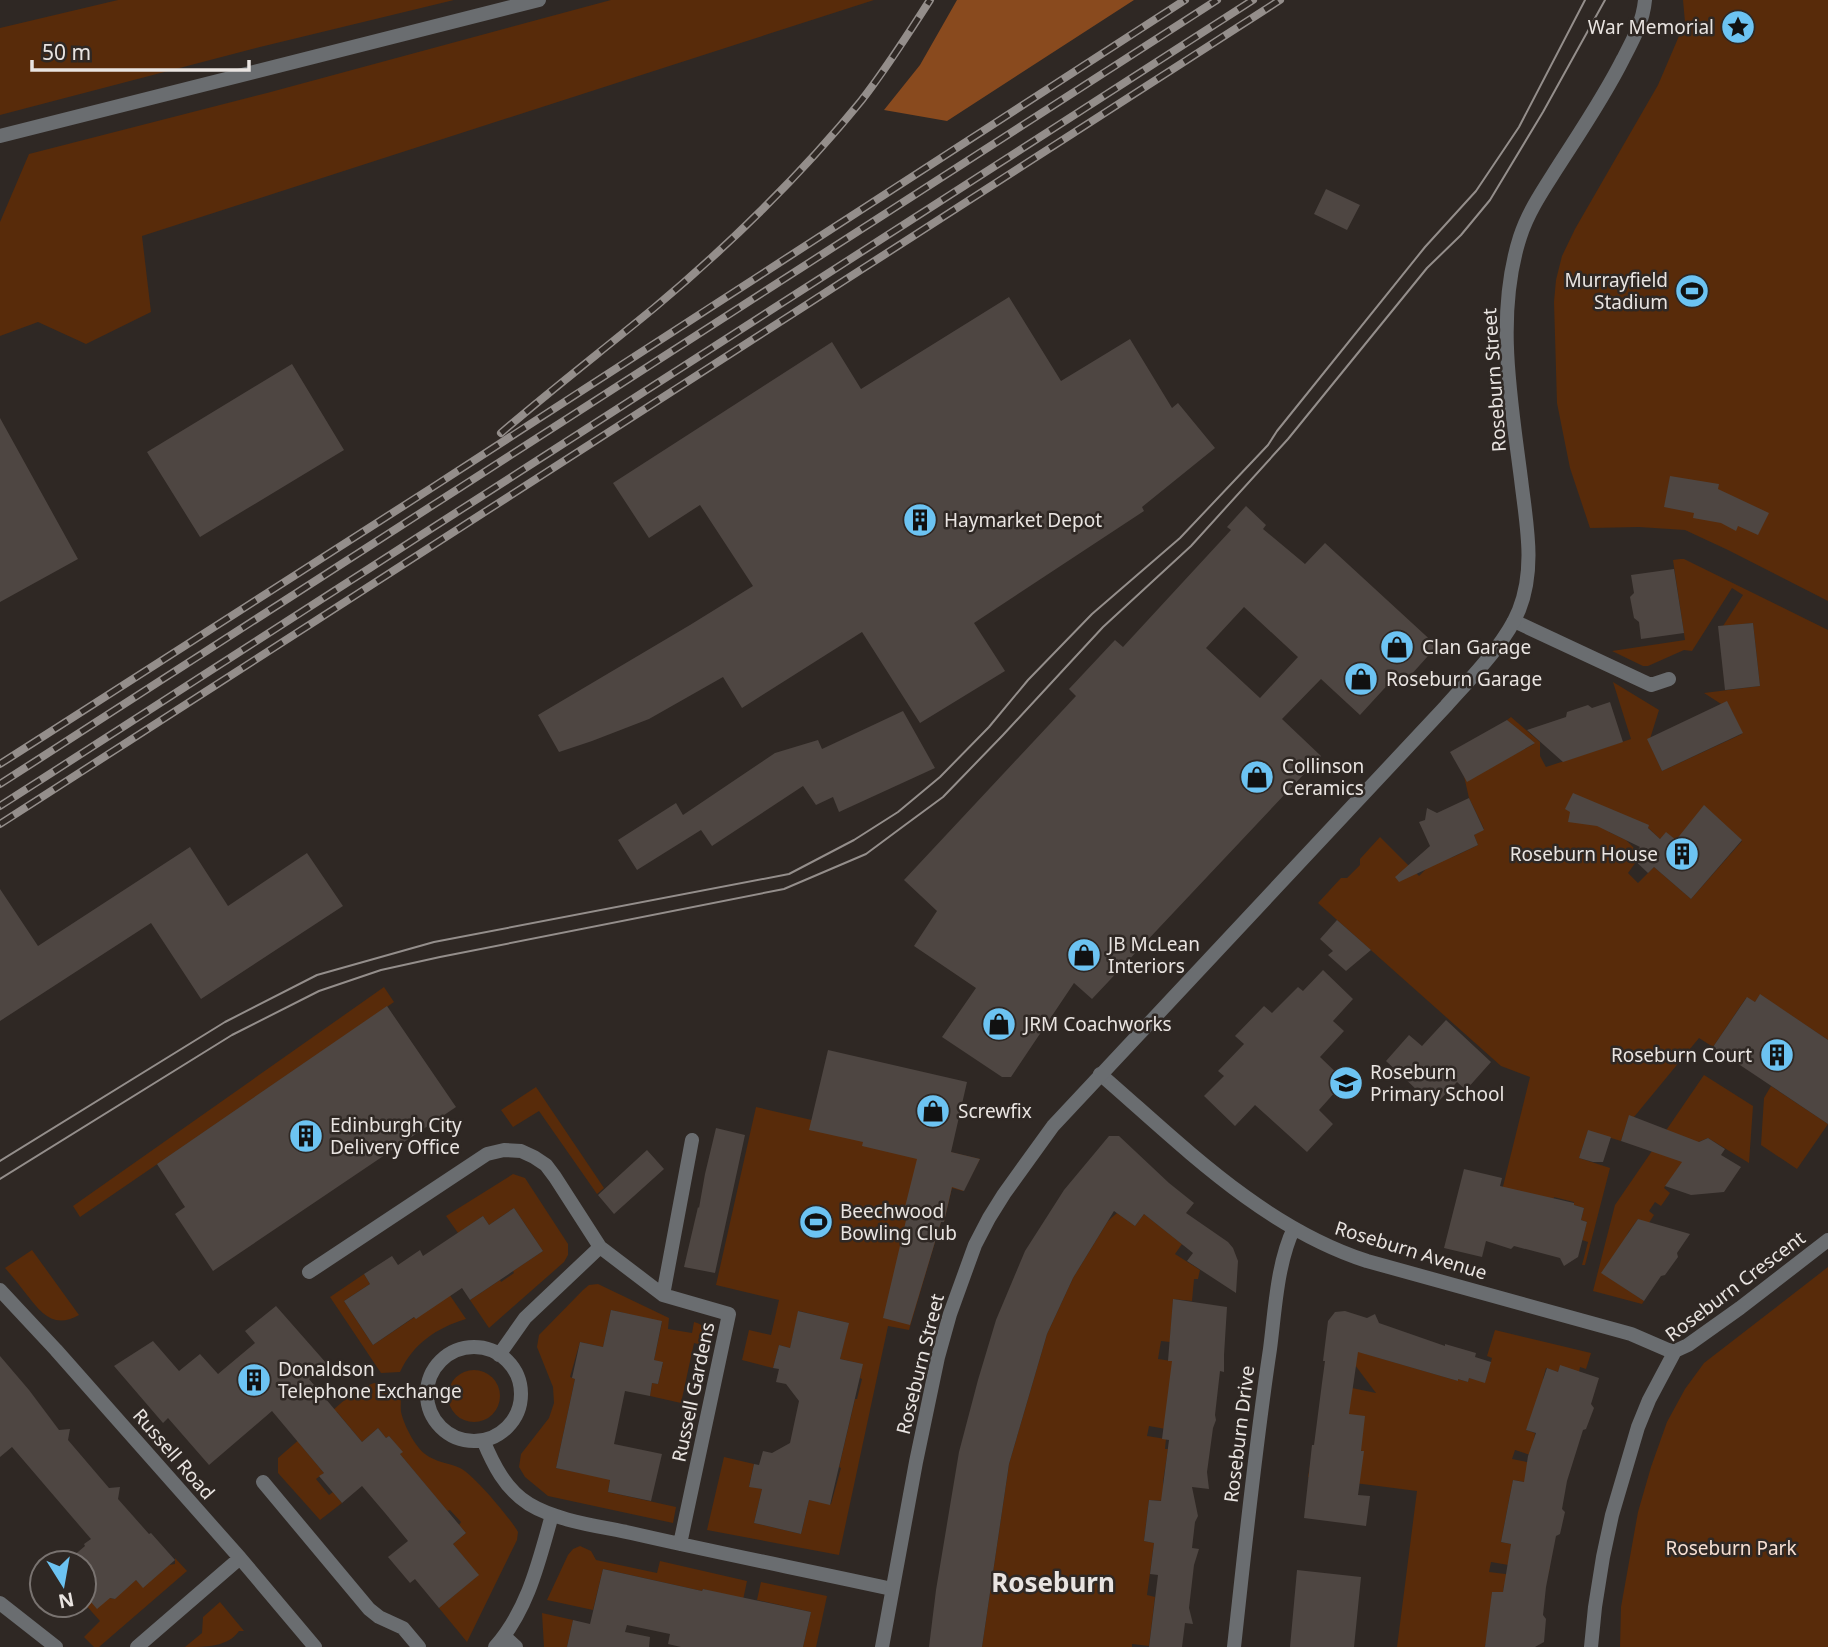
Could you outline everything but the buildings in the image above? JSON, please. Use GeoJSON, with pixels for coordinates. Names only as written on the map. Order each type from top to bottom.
{"type":"FeatureCollection","features":[{"type":"Feature","properties":{"kind":"street"},"geometry":{"type":"LineString","coordinates":[[0,136],[539,0]]}},
{"type":"Feature","properties":{"kind":"street","name":"Roseburn Street"},"geometry":{"type":"LineString","coordinates":[[882,1647],[938,1357],[975,1245],[989,1218],[1053,1126],[1446,706],[1514,621],[1524,595],[1529,552],[1512,411],[1507,341],[1513,261],[1531,209],[1608,90],[1635,36],[1645,0]]}},
{"type":"Feature","properties":{"kind":"street"},"geometry":{"type":"LineString","coordinates":[[1514,621],[1651,685],[1670,679]]}},
{"type":"Feature","properties":{"kind":"street","name":"Roseburn Avenue"},"geometry":{"type":"LineString","coordinates":[[1100,1074],[1214,1173],[1252,1202],[1328,1246],[1367,1261],[1631,1334],[1675,1351]]}},
{"type":"Feature","properties":{"kind":"street"},"geometry":{"type":"LineString","coordinates":[[663,1295],[692,1140]]}},
{"type":"Feature","properties":{"kind":"street","name":"Russell Gardens"},"geometry":{"type":"LineString","coordinates":[[309,1272],[487,1154],[504,1150],[521,1151],[546,1165],[600,1247],[663,1295],[729,1314],[681,1544]]}},
{"type":"Feature","properties":{"kind":"street","name":"Roseburn Drive"},"geometry":{"type":"LineString","coordinates":[[1234,1647],[1257,1435],[1281,1271],[1294,1228]]}},
{"type":"Feature","properties":{"kind":"street","name":"Roseburn Crescent"},"geometry":{"type":"LineString","coordinates":[[1591,1647],[1601,1569],[1612,1514],[1637,1427],[1675,1351],[1688,1345],[1740,1308],[1828,1240]]}},
{"type":"Feature","properties":{"kind":"street"},"geometry":{"type":"LineString","coordinates":[[499,1355],[525,1318],[600,1247]]}},
{"type":"Feature","properties":{"kind":"street","name":"Russell Road"},"geometry":{"type":"LineString","coordinates":[[0,1290],[240,1558],[315,1647]]}},
{"type":"Feature","properties":{"kind":"street"},"geometry":{"type":"LineString","coordinates":[[473,1347],[499,1355],[513,1367],[520,1384],[520,1402],[513,1420],[500,1433],[483,1440],[466,1440],[444,1430],[429,1410],[426,1394],[427,1385],[437,1365],[453,1352],[473,1347]]}},
{"type":"Feature","properties":{"kind":"street"},"geometry":{"type":"LineString","coordinates":[[483,1440],[503,1480],[527,1503],[552,1515],[892,1589]]}},
{"type":"Feature","properties":{"kind":"street"},"geometry":{"type":"LineString","coordinates":[[263,1482],[369,1609],[402,1628],[419,1647]]}},
{"type":"Feature","properties":{"kind":"street"},"geometry":{"type":"LineString","coordinates":[[505,1643],[534,1579],[552,1515]]}},
{"type":"Feature","properties":{"kind":"street"},"geometry":{"type":"LineString","coordinates":[[136,1647],[240,1558]]}},
{"type":"Feature","properties":{"kind":"street"},"geometry":{"type":"LineString","coordinates":[[0,1603],[56,1647]]}},
{"type":"Feature","properties":{"kind":"green space"},"geometry":{"type":"Polygon","coordinates":[[[118,0],[454,0],[0,115],[0,28],[118,0]]]}},
{"type":"Feature","properties":{"kind":"green space"},"geometry":{"type":"Polygon","coordinates":[[[611,0],[874,0],[142,236],[151,312],[86,344],[38,322],[0,336],[0,222],[29,154],[611,0]]]}},
{"type":"Feature","properties":{"kind":"green space","name":"Murrayfield Stadium"},"geometry":{"type":"Polygon","coordinates":[[[1683,0],[1828,0],[1828,601],[1685,530],[1590,528],[1570,468],[1557,403],[1554,302],[1556,280],[1562,256],[1575,229],[1658,85],[1685,22],[1683,0]]]}},
{"type":"Feature","properties":{"kind":"green space"},"geometry":{"type":"Polygon","coordinates":[[[1684,559],[1828,630],[1828,1040],[1760,995],[1755,1002],[1746,998],[1713,1047],[1699,1038],[1634,1117],[1629,1116],[1621,1141],[1588,1131],[1579,1158],[1610,1168],[1585,1265],[1582,1265],[1588,1242],[1582,1240],[1587,1222],[1581,1220],[1584,1208],[1574,1205],[1574,1202],[1554,1197],[1548,1215],[1490,1239],[1530,1077],[1501,1066],[1318,903],[1341,878],[1347,878],[1360,865],[1360,859],[1380,837],[1419,876],[1434,861],[1453,857],[1478,845],[1474,835],[1484,829],[1469,798],[1464,776],[1534,744],[1507,720],[1511,717],[1540,742],[1540,756],[1546,767],[1631,739],[1613,682],[1659,710],[1649,742],[1662,771],[1742,734],[1732,711],[1704,693],[1760,686],[1753,623],[1723,626],[1743,595],[1732,588],[1692,651],[1684,650],[1643,666],[1612,651],[1685,640],[1673,560],[1684,559]],[[1704,806],[1684,847],[1666,833],[1660,839],[1642,822],[1609,832],[1626,840],[1637,851],[1631,857],[1636,862],[1628,873],[1638,883],[1654,867],[1691,899],[1742,841],[1704,806]]]}},
{"type":"Feature","properties":{"kind":"green space"},"geometry":{"type":"Polygon","coordinates":[[[384,987],[394,1002],[80,1217],[73,1206],[384,987]]]}},
{"type":"Feature","properties":{"kind":"green space"},"geometry":{"type":"Polygon","coordinates":[[[1704,1075],[1753,1106],[1749,1163],[1708,1138],[1698,1142],[1664,1188],[1670,1193],[1661,1206],[1655,1202],[1649,1211],[1654,1215],[1647,1226],[1638,1219],[1628,1233],[1611,1279],[1644,1301],[1642,1304],[1593,1291],[1615,1205],[1704,1075]]]}},
{"type":"Feature","properties":{"kind":"green space"},"geometry":{"type":"Polygon","coordinates":[[[1771,1086],[1828,1124],[1797,1169],[1761,1145],[1764,1098],[1771,1086]]]}},
{"type":"Feature","properties":{"kind":"green space"},"geometry":{"type":"Polygon","coordinates":[[[536,1087],[604,1188],[597,1194],[539,1111],[513,1127],[501,1110],[536,1087]]]}},
{"type":"Feature","properties":{"kind":"green space"},"geometry":{"type":"Polygon","coordinates":[[[756,1107],[980,1159],[963,1191],[952,1188],[944,1222],[941,1222],[909,1330],[888,1326],[839,1555],[707,1530],[724,1457],[754,1464],[749,1486],[762,1489],[754,1523],[801,1534],[809,1500],[831,1504],[862,1379],[862,1364],[840,1359],[848,1323],[799,1311],[790,1348],[779,1345],[773,1368],[742,1360],[749,1330],[771,1335],[779,1300],[716,1285],[756,1107]]]}},
{"type":"Feature","properties":{"kind":"green space"},"geometry":{"type":"Polygon","coordinates":[[[513,1174],[525,1178],[568,1244],[568,1255],[564,1262],[489,1328],[470,1300],[500,1280],[501,1282],[543,1251],[514,1208],[489,1225],[483,1216],[458,1233],[446,1216],[513,1174]]]}},
{"type":"Feature","properties":{"kind":"green space"},"geometry":{"type":"Polygon","coordinates":[[[1117,1213],[1135,1226],[1144,1214],[1182,1244],[1175,1254],[1200,1270],[1198,1279],[1194,1279],[1192,1301],[1173,1299],[1170,1342],[1161,1341],[1158,1359],[1186,1363],[1177,1431],[1149,1426],[1147,1436],[1166,1439],[1165,1449],[1168,1449],[1163,1482],[1165,1501],[1149,1500],[1144,1541],[1154,1543],[1147,1595],[1155,1597],[1149,1646],[1132,1644],[1132,1647],[982,1647],[1009,1464],[1047,1334],[1073,1278],[1108,1221],[1117,1213]]]}},
{"type":"Feature","properties":{"kind":"green space"},"geometry":{"type":"Polygon","coordinates":[[[32,1250],[79,1315],[62,1320],[49,1317],[38,1308],[5,1268],[32,1250]]]}},
{"type":"Feature","properties":{"kind":"green space","name":"Roseburn Park"},"geometry":{"type":"Polygon","coordinates":[[[1828,1267],[1828,1647],[1620,1647],[1621,1607],[1638,1512],[1667,1422],[1685,1389],[1704,1363],[1828,1267]]]}},
{"type":"Feature","properties":{"kind":"green space"},"geometry":{"type":"Polygon","coordinates":[[[364,1274],[370,1284],[344,1301],[373,1345],[449,1294],[466,1319],[427,1338],[412,1353],[400,1372],[381,1373],[330,1297],[364,1274]]]}},
{"type":"Feature","properties":{"kind":"green space"},"geometry":{"type":"Polygon","coordinates":[[[598,1284],[669,1318],[668,1329],[692,1333],[694,1322],[702,1325],[710,1338],[710,1347],[694,1343],[681,1403],[650,1396],[652,1383],[658,1384],[663,1363],[654,1360],[662,1322],[611,1310],[603,1347],[580,1342],[570,1377],[575,1379],[556,1468],[610,1479],[608,1492],[676,1507],[673,1523],[548,1496],[525,1477],[519,1467],[521,1454],[549,1418],[554,1403],[553,1387],[537,1347],[539,1335],[583,1290],[589,1285],[598,1284]]]}},
{"type":"Feature","properties":{"kind":"green space"},"geometry":{"type":"Polygon","coordinates":[[[1495,1330],[1591,1353],[1586,1369],[1580,1367],[1579,1372],[1560,1366],[1558,1372],[1546,1368],[1543,1379],[1559,1383],[1526,1430],[1535,1433],[1534,1441],[1571,1468],[1515,1450],[1512,1459],[1557,1468],[1524,1482],[1513,1480],[1501,1542],[1511,1544],[1510,1551],[1529,1561],[1550,1565],[1549,1572],[1491,1562],[1489,1572],[1547,1579],[1504,1585],[1503,1592],[1492,1592],[1491,1603],[1502,1646],[1485,1644],[1485,1647],[1397,1647],[1417,1491],[1308,1477],[1310,1466],[1345,1471],[1362,1461],[1363,1451],[1344,1448],[1352,1388],[1376,1393],[1355,1365],[1354,1348],[1458,1381],[1468,1382],[1469,1378],[1485,1382],[1492,1358],[1487,1356],[1495,1330]]]}},
{"type":"Feature","properties":{"kind":"green space"},"geometry":{"type":"Polygon","coordinates":[[[474,1370],[493,1377],[500,1396],[493,1415],[474,1422],[455,1415],[448,1396],[455,1377],[474,1370]]]}},
{"type":"Feature","properties":{"kind":"green space"},"geometry":{"type":"Polygon","coordinates":[[[374,1383],[387,1384],[400,1390],[402,1417],[417,1445],[429,1457],[466,1472],[491,1497],[518,1532],[517,1540],[467,1642],[439,1608],[478,1575],[453,1544],[466,1533],[459,1525],[461,1522],[450,1510],[447,1511],[400,1454],[402,1452],[389,1436],[386,1438],[378,1428],[362,1442],[337,1412],[299,1443],[324,1473],[316,1479],[329,1495],[333,1492],[342,1503],[320,1520],[278,1473],[278,1458],[356,1390],[374,1383]]]}},
{"type":"Feature","properties":{"kind":"green space"},"geometry":{"type":"Polygon","coordinates":[[[580,1546],[591,1551],[596,1560],[657,1573],[660,1561],[747,1581],[743,1600],[603,1569],[593,1610],[547,1600],[568,1555],[580,1546]]]}},
{"type":"Feature","properties":{"kind":"green space"},"geometry":{"type":"Polygon","coordinates":[[[175,1558],[187,1571],[99,1647],[94,1647],[84,1637],[100,1621],[98,1596],[115,1599],[133,1577],[143,1587],[169,1565],[175,1564],[175,1558]]]}},
{"type":"Feature","properties":{"kind":"green space"},"geometry":{"type":"Polygon","coordinates":[[[761,1582],[827,1596],[816,1647],[803,1647],[811,1612],[757,1600],[761,1582]]]}},
{"type":"Feature","properties":{"kind":"green space"},"geometry":{"type":"Polygon","coordinates":[[[220,1602],[244,1631],[239,1631],[229,1640],[216,1645],[185,1647],[202,1633],[203,1617],[220,1602]]]}},
{"type":"Feature","properties":{"kind":"green space"},"geometry":{"type":"Polygon","coordinates":[[[542,1613],[573,1620],[567,1647],[544,1647],[542,1613]]]}},
{"type":"Feature","properties":{"kind":"shaded area"},"geometry":{"type":"Polygon","coordinates":[[[957,0],[1134,0],[947,121],[884,110],[920,65],[957,0]]]}},
{"type":"Feature","properties":{"kind":"tram line"},"geometry":{"type":"LineString","coordinates":[[0,1161],[225,1022],[317,975],[434,942],[789,874],[854,840],[898,812],[940,777],[1092,614],[1180,538],[1268,445],[1425,247],[1476,191],[1519,127],[1585,0]]}},
{"type":"Feature","properties":{"kind":"tram line"},"geometry":{"type":"LineString","coordinates":[[0,1179],[232,1035],[319,991],[381,970],[440,957],[784,889],[866,854],[943,797],[1103,627],[1191,546],[1288,439],[1427,268],[1461,235],[1490,200],[1605,0]]}},
{"type":"Feature","properties":{"kind":"railway"},"geometry":{"type":"LineString","coordinates":[[501,433],[681,285],[762,209],[814,156],[861,101],[930,0]]}},
{"type":"Feature","properties":{"kind":"railway"},"geometry":{"type":"LineString","coordinates":[[0,764],[1185,0]]}},
{"type":"Feature","properties":{"kind":"railway"},"geometry":{"type":"LineString","coordinates":[[0,784],[1217,0]]}},
{"type":"Feature","properties":{"kind":"railway"},"geometry":{"type":"LineString","coordinates":[[0,806],[1253,0]]}},
{"type":"Feature","properties":{"kind":"railway"},"geometry":{"type":"LineString","coordinates":[[0,824],[1280,0]]}},
{"type":"Feature","properties":{"kind":"place","name":"War Memorial"},"geometry":{"type":"Point","coordinates":[1738,27]}},
{"type":"Feature","properties":{"kind":"place","name":"Murrayfield Stadium"},"geometry":{"type":"Point","coordinates":[1692,291]}},
{"type":"Feature","properties":{"kind":"place","name":"Haymarket Depot"},"geometry":{"type":"Point","coordinates":[920,520]}},
{"type":"Feature","properties":{"kind":"place","name":"Clan Garage"},"geometry":{"type":"Point","coordinates":[1397,647]}},
{"type":"Feature","properties":{"kind":"place","name":"Roseburn Garage"},"geometry":{"type":"Point","coordinates":[1361,679]}},
{"type":"Feature","properties":{"kind":"place","name":"Collinson Ceramics"},"geometry":{"type":"Point","coordinates":[1257,777]}},
{"type":"Feature","properties":{"kind":"place","name":"Roseburn House"},"geometry":{"type":"Point","coordinates":[1682,854]}},
{"type":"Feature","properties":{"kind":"place","name":"JB McLean Interiors"},"geometry":{"type":"Point","coordinates":[1084,955]}},
{"type":"Feature","properties":{"kind":"place","name":"JRM Coachworks"},"geometry":{"type":"Point","coordinates":[999,1024]}},
{"type":"Feature","properties":{"kind":"place","name":"Roseburn Court"},"geometry":{"type":"Point","coordinates":[1777,1055]}},
{"type":"Feature","properties":{"kind":"place","name":"Roseburn Primary School"},"geometry":{"type":"Point","coordinates":[1346,1083]}},
{"type":"Feature","properties":{"kind":"place","name":"Screwfix"},"geometry":{"type":"Point","coordinates":[933,1111]}},
{"type":"Feature","properties":{"kind":"place","name":"Edinburgh City Delivery Office"},"geometry":{"type":"Point","coordinates":[306,1136]}},
{"type":"Feature","properties":{"kind":"place","name":"Beechwood Bowling Club"},"geometry":{"type":"Point","coordinates":[816,1222]}},
{"type":"Feature","properties":{"kind":"place","name":"Donaldson Telephone Exchange"},"geometry":{"type":"Point","coordinates":[254,1380]}},
{"type":"Feature","properties":{"kind":"district","name":"Roseburn"},"geometry":{"type":"Point","coordinates":[1053,1583]}}]}
